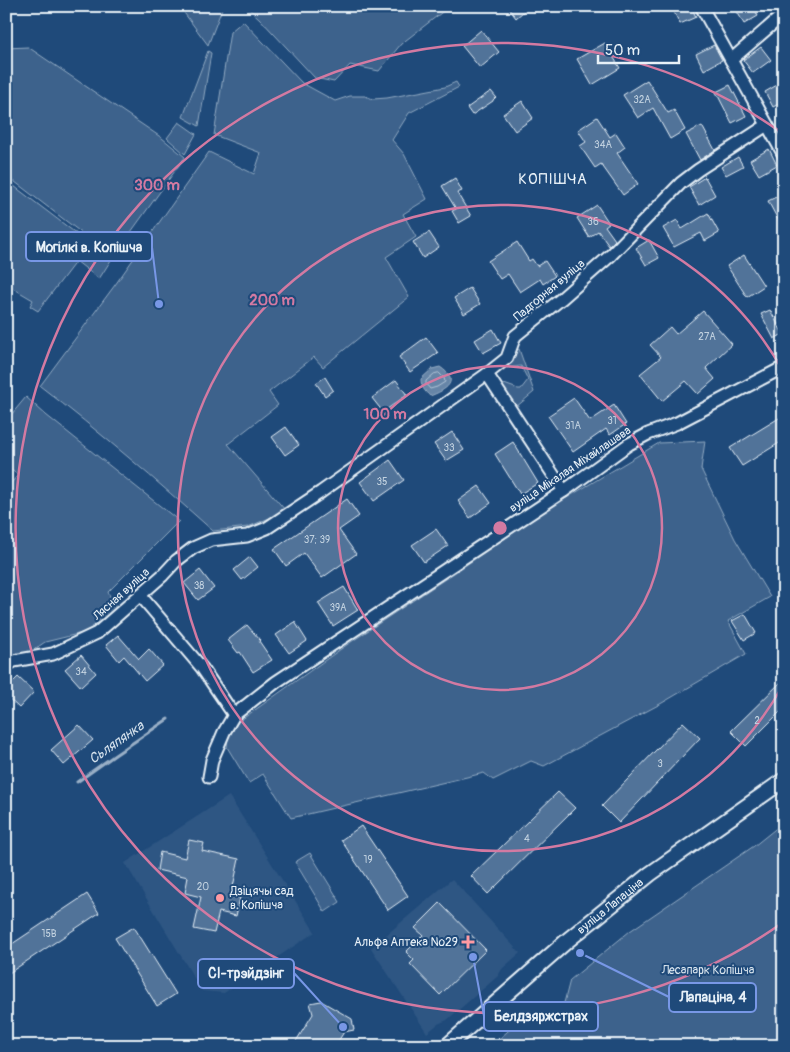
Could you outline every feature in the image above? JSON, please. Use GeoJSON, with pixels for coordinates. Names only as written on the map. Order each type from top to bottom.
{"type":"FeatureCollection","features":[{"type":"Feature","properties":{"kind":"main road","name":"вуліца Лапаціна"},"geometry":{"type":"LineString","coordinates":[[447,1046],[526,976],[650,874],[784,780]]}},
{"type":"Feature","properties":{"kind":"street"},"geometry":{"type":"LineString","coordinates":[[701,6],[784,155]]}},
{"type":"Feature","properties":{"kind":"street"},"geometry":{"type":"LineString","coordinates":[[731,60],[784,14]]}},
{"type":"Feature","properties":{"kind":"street","name":"Падгорная вуліца"},"geometry":{"type":"LineString","coordinates":[[247,536],[267,528],[314,497],[487,374],[507,358],[515,336],[611,255],[681,183],[767,125]]}},
{"type":"Feature","properties":{"kind":"street","name":"вуліца Мікалая Міхайлашава"},"geometry":{"type":"LineString","coordinates":[[234,715],[276,682],[564,491],[628,444],[677,423],[784,367]]}},
{"type":"Feature","properties":{"kind":"street"},"geometry":{"type":"LineString","coordinates":[[487,374],[564,491]]}},
{"type":"Feature","properties":{"kind":"street","name":"Лясная вуліца"},"geometry":{"type":"LineString","coordinates":[[6,666],[14,661],[53,654],[97,634],[163,575],[176,560],[193,548],[211,540],[247,536]]}},
{"type":"Feature","properties":{"kind":"street"},"geometry":{"type":"LineString","coordinates":[[140,595],[202,668],[234,715],[224,732],[212,760],[209,777]]}},
{"type":"Feature","properties":{"kind":"shaded area","name":"Дзіцячы сад в. Копішча"},"geometry":{"type":"Polygon","coordinates":[[[229,796],[315,932],[224,993],[202,991],[125,863],[229,796]]]}},
{"type":"Feature","properties":{"kind":"shaded area"},"geometry":{"type":"Polygon","coordinates":[[[452,879],[520,953],[502,969],[498,976],[447,1020],[438,1024],[427,1033],[371,948],[452,879]]]}},
{"type":"Feature","properties":{"kind":"green space"},"geometry":{"type":"Polygon","coordinates":[[[179,6],[223,6],[208,45],[179,6]]]}},
{"type":"Feature","properties":{"kind":"green space"},"geometry":{"type":"Polygon","coordinates":[[[246,6],[450,6],[401,44],[379,71],[350,65],[334,82],[315,78],[246,6]]]}},
{"type":"Feature","properties":{"kind":"green space"},"geometry":{"type":"Polygon","coordinates":[[[243,21],[302,83],[335,101],[350,96],[365,96],[373,99],[387,98],[445,87],[456,82],[459,87],[409,113],[392,140],[404,154],[427,199],[403,214],[416,237],[386,257],[409,297],[323,367],[314,357],[269,392],[278,405],[228,444],[286,511],[248,527],[213,531],[128,457],[40,386],[115,285],[209,152],[254,174],[261,153],[214,135],[230,32],[243,21]]]}},
{"type":"Feature","properties":{"kind":"green space"},"geometry":{"type":"Polygon","coordinates":[[[28,47],[162,138],[185,157],[113,257],[6,175],[6,48],[28,47]]]}},
{"type":"Feature","properties":{"kind":"green space"},"geometry":{"type":"Polygon","coordinates":[[[208,51],[211,53],[199,126],[183,117],[208,51]]]}},
{"type":"Feature","properties":{"kind":"green space"},"geometry":{"type":"Polygon","coordinates":[[[179,122],[196,134],[185,154],[167,138],[179,122]]]}},
{"type":"Feature","properties":{"kind":"green space"},"geometry":{"type":"Polygon","coordinates":[[[6,180],[111,260],[99,279],[76,261],[38,311],[30,306],[33,300],[6,284],[6,180]]]}},
{"type":"Feature","properties":{"kind":"green space"},"geometry":{"type":"Polygon","coordinates":[[[519,349],[534,392],[516,407],[503,389],[504,384],[521,389],[528,380],[521,366],[507,368],[507,365],[519,349]]]}},
{"type":"Feature","properties":{"kind":"green space"},"geometry":{"type":"Polygon","coordinates":[[[26,397],[179,521],[108,592],[116,609],[86,632],[45,642],[6,669],[6,489],[18,475],[6,466],[6,421],[26,397]]]}},
{"type":"Feature","properties":{"kind":"green space"},"geometry":{"type":"Polygon","coordinates":[[[705,441],[701,469],[735,539],[770,597],[728,621],[746,654],[662,703],[544,766],[531,761],[493,780],[484,773],[291,818],[263,774],[249,783],[227,747],[228,738],[238,722],[348,644],[553,506],[659,443],[705,441]]]}},
{"type":"Feature","properties":{"kind":"green space","name":"Лесапарк Копішча"},"geometry":{"type":"Polygon","coordinates":[[[784,822],[784,1046],[491,1046],[532,1010],[564,1003],[570,980],[630,931],[754,846],[784,822]]]}},
{"type":"Feature","properties":{"kind":"green space"},"geometry":{"type":"Polygon","coordinates":[[[310,853],[340,902],[325,912],[295,862],[310,853]]]}},
{"type":"Feature","properties":{"kind":"water"},"geometry":{"type":"Polygon","coordinates":[[[440,367],[450,377],[449,384],[446,388],[430,396],[423,388],[421,379],[432,369],[440,367]]]}},
{"type":"Feature","properties":{"kind":"building"},"geometry":{"type":"Polygon","coordinates":[[[507,6],[530,6],[516,18],[507,6]]]}},
{"type":"Feature","properties":{"kind":"building"},"geometry":{"type":"Polygon","coordinates":[[[671,6],[691,6],[696,17],[680,24],[671,6]]]}},
{"type":"Feature","properties":{"kind":"building"},"geometry":{"type":"Polygon","coordinates":[[[734,6],[753,6],[758,16],[744,24],[734,6]]]}},
{"type":"Feature","properties":{"kind":"building"},"geometry":{"type":"Polygon","coordinates":[[[481,30],[499,52],[480,68],[462,46],[481,30]]]}},
{"type":"Feature","properties":{"kind":"building"},"geometry":{"type":"Polygon","coordinates":[[[605,43],[620,68],[592,85],[577,59],[605,43]]]}},
{"type":"Feature","properties":{"kind":"building"},"geometry":{"type":"Polygon","coordinates":[[[714,45],[722,60],[704,70],[696,54],[714,45]]]}},
{"type":"Feature","properties":{"kind":"building"},"geometry":{"type":"Polygon","coordinates":[[[761,47],[771,60],[753,73],[743,60],[761,47]]]}},
{"type":"Feature","properties":{"kind":"building"},"geometry":{"type":"Polygon","coordinates":[[[647,80],[668,113],[674,110],[685,130],[670,139],[653,108],[638,118],[623,95],[647,80]]]}},
{"type":"Feature","properties":{"kind":"building"},"geometry":{"type":"Polygon","coordinates":[[[784,81],[784,101],[773,107],[765,92],[784,81]]]}},
{"type":"Feature","properties":{"kind":"building"},"geometry":{"type":"Polygon","coordinates":[[[730,85],[746,116],[732,123],[716,92],[730,85]]]}},
{"type":"Feature","properties":{"kind":"building"},"geometry":{"type":"Polygon","coordinates":[[[491,91],[496,97],[493,101],[472,115],[467,108],[491,91]]]}},
{"type":"Feature","properties":{"kind":"building"},"geometry":{"type":"Polygon","coordinates":[[[522,101],[533,118],[515,131],[503,114],[522,101]]]}},
{"type":"Feature","properties":{"kind":"building"},"geometry":{"type":"Polygon","coordinates":[[[597,117],[610,137],[616,133],[625,147],[617,153],[638,184],[623,195],[601,164],[595,168],[580,146],[586,142],[578,130],[597,117]]]}},
{"type":"Feature","properties":{"kind":"building"},"geometry":{"type":"Polygon","coordinates":[[[702,126],[715,150],[700,160],[686,134],[702,126]]]}},
{"type":"Feature","properties":{"kind":"building"},"geometry":{"type":"Polygon","coordinates":[[[769,149],[777,165],[759,175],[750,160],[769,149]]]}},
{"type":"Feature","properties":{"kind":"building"},"geometry":{"type":"Polygon","coordinates":[[[738,157],[743,166],[726,175],[721,167],[738,157]]]}},
{"type":"Feature","properties":{"kind":"building"},"geometry":{"type":"Polygon","coordinates":[[[705,177],[715,195],[699,205],[689,187],[705,177]]]}},
{"type":"Feature","properties":{"kind":"building"},"geometry":{"type":"Polygon","coordinates":[[[455,178],[462,191],[457,193],[471,216],[459,223],[452,211],[456,209],[442,186],[455,178]]]}},
{"type":"Feature","properties":{"kind":"building"},"geometry":{"type":"Polygon","coordinates":[[[784,193],[784,231],[768,201],[784,193]]]}},
{"type":"Feature","properties":{"kind":"building"},"geometry":{"type":"Polygon","coordinates":[[[597,205],[609,223],[605,226],[615,240],[609,246],[598,231],[589,237],[577,218],[597,205]]]}},
{"type":"Feature","properties":{"kind":"building"},"geometry":{"type":"Polygon","coordinates":[[[708,213],[719,233],[705,241],[701,233],[674,247],[663,228],[677,220],[682,229],[708,213]]]}},
{"type":"Feature","properties":{"kind":"building"},"geometry":{"type":"Polygon","coordinates":[[[429,232],[439,247],[423,258],[413,242],[429,232]]]}},
{"type":"Feature","properties":{"kind":"building"},"geometry":{"type":"Polygon","coordinates":[[[649,240],[659,258],[646,265],[636,248],[649,240]]]}},
{"type":"Feature","properties":{"kind":"building"},"geometry":{"type":"Polygon","coordinates":[[[517,242],[529,261],[532,259],[537,266],[545,261],[555,276],[543,284],[540,279],[520,292],[508,274],[500,279],[488,261],[517,242]]]}},
{"type":"Feature","properties":{"kind":"building"},"geometry":{"type":"Polygon","coordinates":[[[744,255],[764,286],[747,297],[727,266],[744,255]]]}},
{"type":"Feature","properties":{"kind":"building"},"geometry":{"type":"Polygon","coordinates":[[[470,288],[480,304],[464,314],[454,298],[470,288]]]}},
{"type":"Feature","properties":{"kind":"building"},"geometry":{"type":"Polygon","coordinates":[[[770,310],[783,334],[774,339],[761,314],[770,310]]]}},
{"type":"Feature","properties":{"kind":"building"},"geometry":{"type":"Polygon","coordinates":[[[703,311],[732,344],[706,368],[715,379],[698,394],[686,381],[662,401],[640,374],[661,357],[650,345],[670,327],[676,334],[703,311]]]}},
{"type":"Feature","properties":{"kind":"building"},"geometry":{"type":"Polygon","coordinates":[[[493,329],[501,343],[483,353],[475,340],[493,329]]]}},
{"type":"Feature","properties":{"kind":"building"},"geometry":{"type":"Polygon","coordinates":[[[426,337],[438,353],[410,372],[399,357],[426,337]]]}},
{"type":"Feature","properties":{"kind":"building"},"geometry":{"type":"Polygon","coordinates":[[[325,377],[333,390],[325,396],[316,383],[325,377]]]}},
{"type":"Feature","properties":{"kind":"building"},"geometry":{"type":"Polygon","coordinates":[[[396,380],[407,395],[383,412],[372,398],[396,380]]]}},
{"type":"Feature","properties":{"kind":"building"},"geometry":{"type":"Polygon","coordinates":[[[574,398],[590,421],[614,405],[626,424],[610,435],[606,429],[573,452],[548,416],[574,398]]]}},
{"type":"Feature","properties":{"kind":"building"},"geometry":{"type":"Polygon","coordinates":[[[784,415],[784,440],[742,466],[730,448],[784,415]]]}},
{"type":"Feature","properties":{"kind":"building"},"geometry":{"type":"Polygon","coordinates":[[[286,427],[299,445],[285,455],[272,437],[286,427]]]}},
{"type":"Feature","properties":{"kind":"building"},"geometry":{"type":"Polygon","coordinates":[[[452,432],[464,450],[446,461],[434,444],[452,432]]]}},
{"type":"Feature","properties":{"kind":"building"},"geometry":{"type":"Polygon","coordinates":[[[513,442],[538,483],[520,494],[495,454],[513,442]]]}},
{"type":"Feature","properties":{"kind":"building"},"geometry":{"type":"Polygon","coordinates":[[[390,460],[404,480],[374,501],[360,482],[390,460]]]}},
{"type":"Feature","properties":{"kind":"building"},"geometry":{"type":"Polygon","coordinates":[[[479,486],[491,503],[470,518],[458,501],[479,486]]]}},
{"type":"Feature","properties":{"kind":"building"},"geometry":{"type":"Polygon","coordinates":[[[347,499],[359,516],[339,530],[356,554],[322,578],[304,553],[286,566],[274,549],[347,499]]]}},
{"type":"Feature","properties":{"kind":"building"},"geometry":{"type":"Polygon","coordinates":[[[436,529],[448,546],[424,562],[412,545],[436,529]]]}},
{"type":"Feature","properties":{"kind":"building"},"geometry":{"type":"Polygon","coordinates":[[[250,557],[258,567],[242,580],[234,570],[250,557]]]}},
{"type":"Feature","properties":{"kind":"building"},"geometry":{"type":"Polygon","coordinates":[[[200,570],[214,588],[198,600],[184,583],[200,570]]]}},
{"type":"Feature","properties":{"kind":"building"},"geometry":{"type":"Polygon","coordinates":[[[344,587],[358,610],[333,626],[318,603],[344,587]]]}},
{"type":"Feature","properties":{"kind":"building"},"geometry":{"type":"Polygon","coordinates":[[[745,614],[756,633],[744,640],[732,621],[745,614]]]}},
{"type":"Feature","properties":{"kind":"building"},"geometry":{"type":"Polygon","coordinates":[[[295,622],[307,641],[289,653],[276,635],[295,622]]]}},
{"type":"Feature","properties":{"kind":"building"},"geometry":{"type":"Polygon","coordinates":[[[247,625],[260,640],[272,660],[253,672],[240,652],[238,653],[228,640],[247,625]]]}},
{"type":"Feature","properties":{"kind":"building"},"geometry":{"type":"Polygon","coordinates":[[[118,635],[139,659],[149,649],[163,665],[145,681],[124,656],[119,661],[106,645],[118,635]]]}},
{"type":"Feature","properties":{"kind":"building"},"geometry":{"type":"Polygon","coordinates":[[[81,655],[96,673],[81,687],[65,669],[81,655]]]}},
{"type":"Feature","properties":{"kind":"building"},"geometry":{"type":"Polygon","coordinates":[[[18,677],[34,692],[19,708],[6,696],[6,689],[18,677]]]}},
{"type":"Feature","properties":{"kind":"building"},"geometry":{"type":"Polygon","coordinates":[[[784,679],[784,708],[746,746],[731,731],[784,679]]]}},
{"type":"Feature","properties":{"kind":"building"},"geometry":{"type":"Polygon","coordinates":[[[683,722],[700,738],[619,823],[602,806],[683,722]]]}},
{"type":"Feature","properties":{"kind":"building"},"geometry":{"type":"Polygon","coordinates":[[[79,725],[93,740],[64,765],[51,750],[79,725]]]}},
{"type":"Feature","properties":{"kind":"building"},"geometry":{"type":"Polygon","coordinates":[[[558,792],[575,808],[488,894],[471,876],[558,792]]]}},
{"type":"Feature","properties":{"kind":"building"},"geometry":{"type":"Polygon","coordinates":[[[361,826],[408,896],[388,910],[341,840],[361,826]]]}},
{"type":"Feature","properties":{"kind":"building"},"geometry":{"type":"Polygon","coordinates":[[[189,840],[204,843],[202,851],[239,859],[231,896],[240,898],[236,916],[219,912],[214,933],[194,929],[201,897],[185,893],[188,877],[157,870],[160,852],[185,858],[189,840]]]}},
{"type":"Feature","properties":{"kind":"building"},"geometry":{"type":"Polygon","coordinates":[[[87,894],[99,913],[6,975],[6,948],[87,894]]]}},
{"type":"Feature","properties":{"kind":"building"},"geometry":{"type":"Polygon","coordinates":[[[440,903],[486,950],[440,995],[410,964],[414,960],[406,952],[423,935],[415,928],[440,903]]]}},
{"type":"Feature","properties":{"kind":"building"},"geometry":{"type":"Polygon","coordinates":[[[134,927],[176,994],[157,1006],[115,938],[134,927]]]}},
{"type":"Feature","properties":{"kind":"building"},"geometry":{"type":"Polygon","coordinates":[[[321,1001],[352,1019],[354,1030],[344,1032],[335,1046],[293,1046],[313,1014],[310,1003],[321,1001]]]}},
{"type":"Feature","properties":{"kind":"waterway","name":"Сьляпянка"},"geometry":{"type":"LineString","coordinates":[[77,782],[168,719]]}},
{"type":"Feature","properties":{"kind":"place","name":"Могілкі в. Копішча"},"geometry":{"type":"Point","coordinates":[159,304]}},
{"type":"Feature","properties":{"kind":"place","name":"Дзіцячы сад в. Копішча"},"geometry":{"type":"Point","coordinates":[220,898]}},
{"type":"Feature","properties":{"kind":"place","name":"Альфа Аптека №29"},"geometry":{"type":"Point","coordinates":[468,942]}},
{"type":"Feature","properties":{"kind":"place","name":"Лапаціна, 4"},"geometry":{"type":"Point","coordinates":[580,953]}},
{"type":"Feature","properties":{"kind":"place","name":"Белдзяржстрах"},"geometry":{"type":"Point","coordinates":[473,957]}},
{"type":"Feature","properties":{"kind":"place","name":"СІ-трэйдзінг"},"geometry":{"type":"Point","coordinates":[343,1027]}},
{"type":"Feature","properties":{"kind":"district","name":"КОПІШЧА"},"geometry":{"type":"Point","coordinates":[553,179]}}]}
